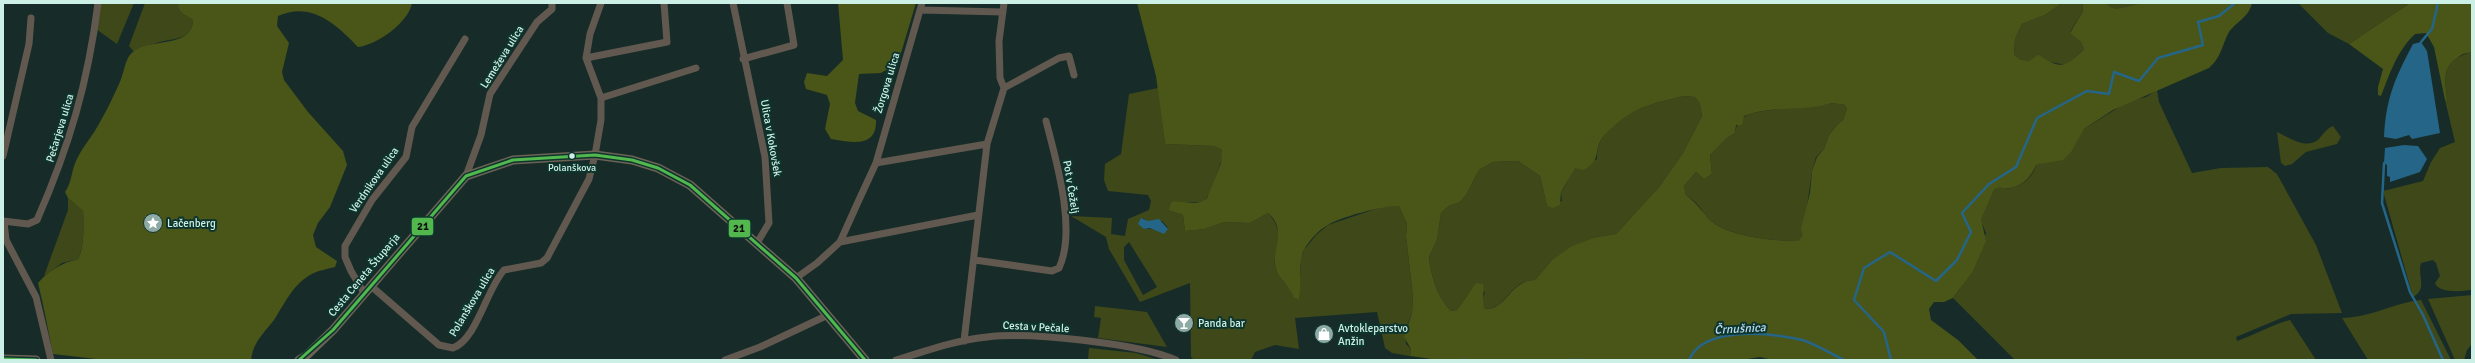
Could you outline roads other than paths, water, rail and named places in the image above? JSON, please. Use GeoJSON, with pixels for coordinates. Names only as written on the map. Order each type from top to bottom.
{"type":"FeatureCollection","features":[{"type":"Feature","properties":{"kind":"street","name":"Pečarjeva ulica"},"geometry":{"type":"LineString","coordinates":[[4,222],[28,224],[37,220],[61,167],[82,98],[98,3]]}},
{"type":"Feature","properties":{"kind":"street","name":"Lemeževa ulica"},"geometry":{"type":"LineString","coordinates":[[466,176],[481,135],[490,94],[537,22],[552,9],[552,3]]}},
{"type":"Feature","properties":{"kind":"street"},"geometry":{"type":"LineString","coordinates":[[595,155],[601,120],[601,98],[586,58],[590,34],[601,3]]}},
{"type":"Feature","properties":{"kind":"street"},"geometry":{"type":"LineString","coordinates":[[586,58],[667,42],[664,3]]}},
{"type":"Feature","properties":{"kind":"street","name":"Ulica v Kokovšek"},"geometry":{"type":"LineString","coordinates":[[733,3],[743,59],[765,157],[768,185],[769,223],[757,243]]}},
{"type":"Feature","properties":{"kind":"street"},"geometry":{"type":"LineString","coordinates":[[743,59],[794,45],[787,3]]}},
{"type":"Feature","properties":{"kind":"street"},"geometry":{"type":"LineString","coordinates":[[964,341],[975,260],[978,215],[987,144],[1004,88],[1000,78],[1000,56],[1004,3]]}},
{"type":"Feature","properties":{"kind":"street","name":"Žorgova ulica"},"geometry":{"type":"LineString","coordinates":[[796,278],[817,263],[840,242],[876,163],[922,7],[1003,12]]}},
{"type":"Feature","properties":{"kind":"street"},"geometry":{"type":"LineString","coordinates":[[3,156],[29,44],[31,18]]}},
{"type":"Feature","properties":{"kind":"street","name":"Verdnikova ulica"},"geometry":{"type":"LineString","coordinates":[[367,289],[351,271],[345,257],[345,246],[372,200],[406,157],[412,127],[466,39]]}},
{"type":"Feature","properties":{"kind":"street"},"geometry":{"type":"LineString","coordinates":[[1004,88],[1059,58],[1069,56],[1074,75]]}},
{"type":"Feature","properties":{"kind":"street"},"geometry":{"type":"LineString","coordinates":[[601,98],[696,68]]}},
{"type":"Feature","properties":{"kind":"street","name":"Pot v Čeželj"},"geometry":{"type":"LineString","coordinates":[[975,260],[1044,271],[1052,271],[1059,268],[1066,230],[1066,210],[1046,121]]}},
{"type":"Feature","properties":{"kind":"street"},"geometry":{"type":"LineString","coordinates":[[876,163],[987,144]]}},
{"type":"Feature","properties":{"kind":"street"},"geometry":{"type":"LineString","coordinates":[[466,176],[513,160],[595,155],[632,160],[658,168],[680,179],[701,194],[796,278],[865,360]]}},
{"type":"Feature","properties":{"kind":"street","name":"Polanškova ulica"},"geometry":{"type":"LineString","coordinates":[[367,289],[439,345],[447,348],[460,346],[465,342],[495,283],[504,270],[541,263],[547,258],[589,179],[595,155]]}},
{"type":"Feature","properties":{"kind":"street","name":"Cesta Ceneta Štuparja"},"geometry":{"type":"LineString","coordinates":[[299,360],[308,355],[333,330],[466,176]]}},
{"type":"Feature","properties":{"kind":"street"},"geometry":{"type":"LineString","coordinates":[[840,242],[978,215]]}},
{"type":"Feature","properties":{"kind":"street"},"geometry":{"type":"LineString","coordinates":[[4,222],[6,240],[36,298],[51,360]]}},
{"type":"Feature","properties":{"kind":"street"},"geometry":{"type":"LineString","coordinates":[[725,360],[760,347],[828,315]]}},
{"type":"Feature","properties":{"kind":"street","name":"Cesta v Pečale"},"geometry":{"type":"LineString","coordinates":[[896,360],[964,341],[1007,336],[1046,338],[1146,350],[1176,360]]}},
{"type":"Feature","properties":{"kind":"street"},"geometry":{"type":"LineString","coordinates":[[3,359],[36,360]]}},
{"type":"Feature","properties":{"kind":"water"},"geometry":{"type":"Polygon","coordinates":[[[2421,42],[2427,51],[2440,133],[2412,139],[2409,135],[2396,139],[2384,137],[2389,99],[2396,78],[2413,44],[2421,42]]]}},
{"type":"Feature","properties":{"kind":"water"},"geometry":{"type":"Polygon","coordinates":[[[2404,145],[2418,146],[2427,159],[2420,172],[2390,182],[2390,177],[2387,176],[2387,165],[2384,163],[2385,148],[2404,145]]]}},
{"type":"Feature","properties":{"kind":"water"},"geometry":{"type":"Polygon","coordinates":[[[1141,218],[1148,221],[1159,219],[1168,229],[1164,234],[1150,228],[1144,229],[1138,224],[1141,218]]]}},
{"type":"Feature","properties":{"kind":"waterway","name":"Črnušnica"},"geometry":{"type":"LineString","coordinates":[[1891,360],[1884,332],[1854,300],[1864,268],[1890,252],[1936,281],[1957,260],[1971,232],[1962,213],[1989,184],[2016,167],[2037,118],[2087,91],[2109,94],[2114,72],[2139,81],[2158,58],[2203,45],[2198,22],[2219,16],[2235,3]]}},
{"type":"Feature","properties":{"kind":"waterway"},"geometry":{"type":"LineString","coordinates":[[2421,42],[2432,29],[2438,3]]}},
{"type":"Feature","properties":{"kind":"waterway"},"geometry":{"type":"LineString","coordinates":[[2384,163],[2382,203],[2410,292],[2423,315],[2443,360]]}},
{"type":"Feature","properties":{"kind":"waterway","name":"Črnušnica"},"geometry":{"type":"LineString","coordinates":[[1689,360],[1697,349],[1709,341],[1723,336],[1740,334],[1773,335],[1802,340],[1844,360]]}},
{"type":"Feature","properties":{"kind":"waterway","name":"Črnušnica"},"geometry":{"type":"LineString","coordinates":[[1570,360],[1583,360]]}},
{"type":"Feature","properties":{"kind":"place","name":"Polanškova"},"geometry":{"type":"Point","coordinates":[572,156]}},
{"type":"Feature","properties":{"kind":"place","name":"Lačenberg"},"geometry":{"type":"Point","coordinates":[153,223]}},
{"type":"Feature","properties":{"kind":"place","name":"Panda bar"},"geometry":{"type":"Point","coordinates":[1184,323]}},
{"type":"Feature","properties":{"kind":"place","name":"Avtokleparstvo Anžin"},"geometry":{"type":"Point","coordinates":[1324,334]}}]}
